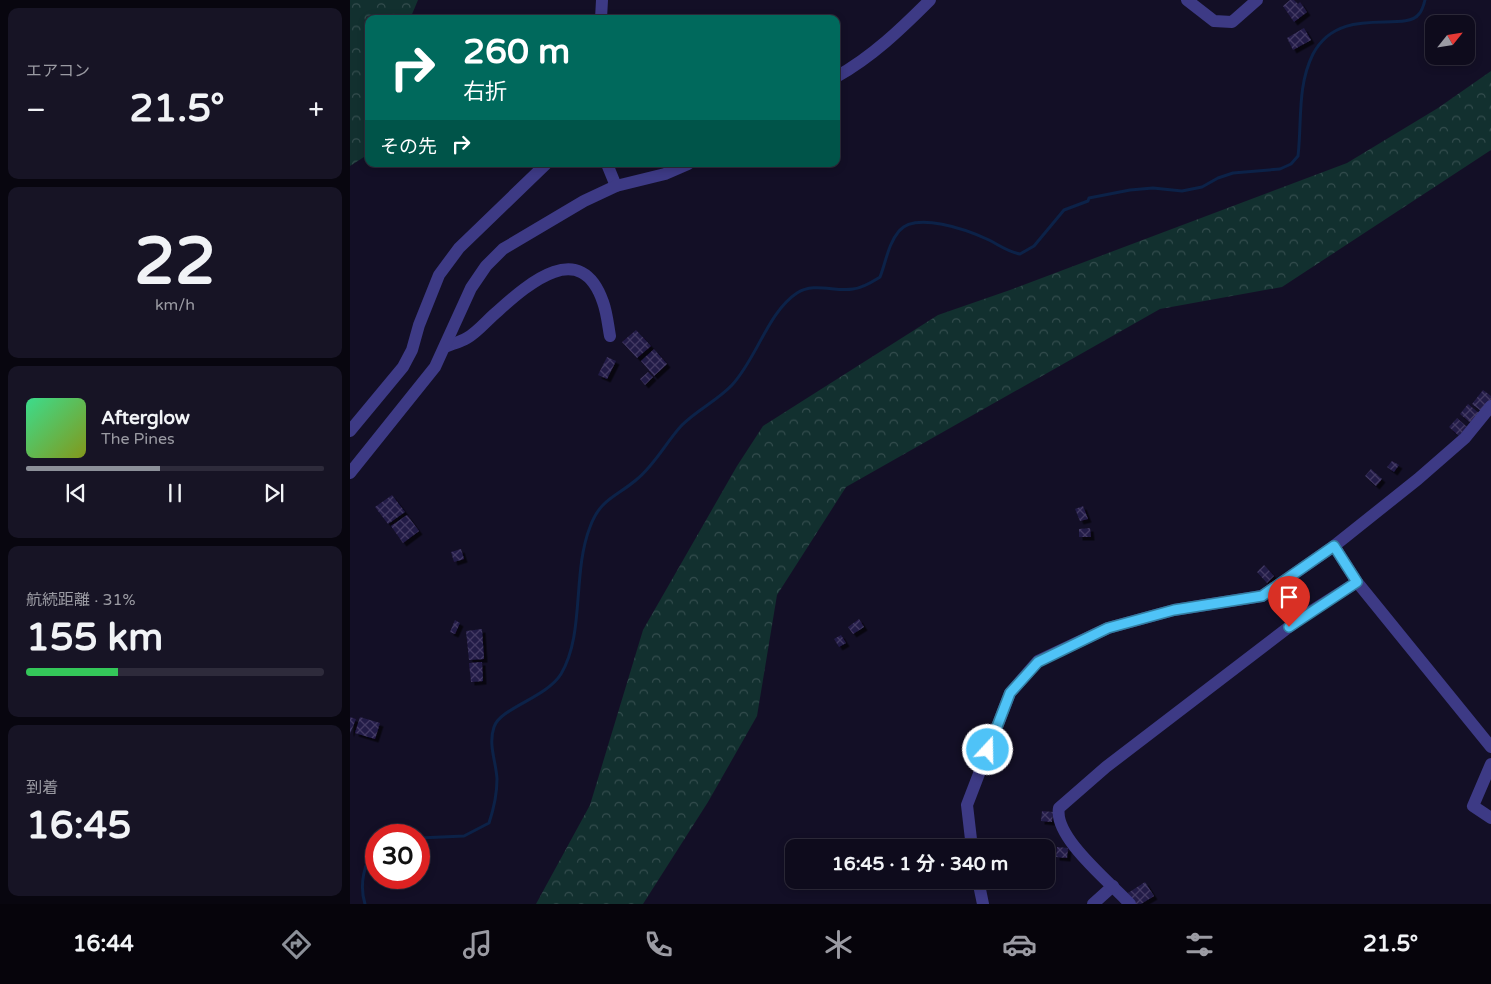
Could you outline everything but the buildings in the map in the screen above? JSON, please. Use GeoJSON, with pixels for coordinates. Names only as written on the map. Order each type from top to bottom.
{"type":"FeatureCollection","features":[{"type":"Feature","properties":{"kind":"street"},"geometry":{"type":"LineString","coordinates":[[840,75],[859,64],[902,28],[930,0]]}},
{"type":"Feature","properties":{"kind":"street"},"geometry":{"type":"LineString","coordinates":[[1186,0],[1214,21],[1232,22],[1257,0]]}},
{"type":"Feature","properties":{"kind":"street"},"geometry":{"type":"LineString","coordinates":[[350,431],[403,367],[412,350],[419,325],[439,275],[459,248],[543,167]]}},
{"type":"Feature","properties":{"kind":"street"},"geometry":{"type":"LineString","coordinates":[[608,167],[616,186]]}},
{"type":"Feature","properties":{"kind":"street"},"geometry":{"type":"LineString","coordinates":[[350,473],[435,367],[471,288],[486,266],[503,249],[584,200],[616,186],[665,174],[681,167]]}},
{"type":"Feature","properties":{"kind":"street"},"geometry":{"type":"LineString","coordinates":[[445,347],[468,338],[522,289],[546,274],[566,268],[582,273],[591,280],[603,302],[610,336]]}},
{"type":"Feature","properties":{"kind":"street"},"geometry":{"type":"LineString","coordinates":[[971,839],[967,805],[1010,693],[1038,662],[1108,628],[1174,610],[1262,596],[1334,546],[1465,438],[1491,406]]}},
{"type":"Feature","properties":{"kind":"street"},"geometry":{"type":"LineString","coordinates":[[1334,546],[1357,582],[1491,748]]}},
{"type":"Feature","properties":{"kind":"street"},"geometry":{"type":"LineString","coordinates":[[1130,904],[1083,857],[1062,829],[1057,816],[1059,808],[1065,801],[1302,617],[1357,582]]}},
{"type":"Feature","properties":{"kind":"street"},"geometry":{"type":"LineString","coordinates":[[1491,764],[1473,806],[1491,818]]}},
{"type":"Feature","properties":{"kind":"street"},"geometry":{"type":"LineString","coordinates":[[1093,904],[1113,886]]}},
{"type":"Feature","properties":{"kind":"street"},"geometry":{"type":"LineString","coordinates":[[980,889],[984,904]]}},
{"type":"Feature","properties":{"kind":"green space"},"geometry":{"type":"Polygon","coordinates":[[[350,0],[418,0],[412,15],[365,15],[365,153],[364,157],[350,166],[350,0]]]}},
{"type":"Feature","properties":{"kind":"green space"},"geometry":{"type":"Polygon","coordinates":[[[1491,71],[1491,150],[1282,287],[1160,309],[846,487],[777,595],[757,716],[708,802],[643,904],[536,904],[590,805],[643,630],[737,466],[763,426],[938,315],[1010,290],[1347,163],[1438,108],[1491,71]]]}},
{"type":"Feature","properties":{"kind":"waterway"},"geometry":{"type":"LineString","coordinates":[[430,838],[464,836],[489,823],[497,785],[492,747],[494,727],[505,714],[545,690],[561,674],[573,641],[581,564],[594,518],[609,499],[643,474],[682,425],[732,385],[749,362],[770,323],[787,301],[797,293],[810,288],[846,290],[857,288],[880,277],[895,236],[907,225],[929,222],[956,227],[1020,254],[1034,246],[1064,210],[1088,201],[1089,198],[1130,190],[1153,188],[1182,191],[1202,187],[1218,178],[1233,173],[1280,169],[1291,164],[1298,156],[1304,79],[1313,54],[1325,38],[1339,29],[1354,24],[1400,22],[1411,19],[1420,13],[1425,0]]}},
{"type":"Feature","properties":{"kind":"waterway"},"geometry":{"type":"LineString","coordinates":[[365,870],[362,889],[365,904]]}},
{"type":"Feature","properties":{"kind":"route"},"geometry":{"type":"LineString","coordinates":[[988,750],[1010,693],[1038,662],[1108,628],[1174,610],[1262,596],[1334,546],[1357,582],[1289,627]]}}]}
